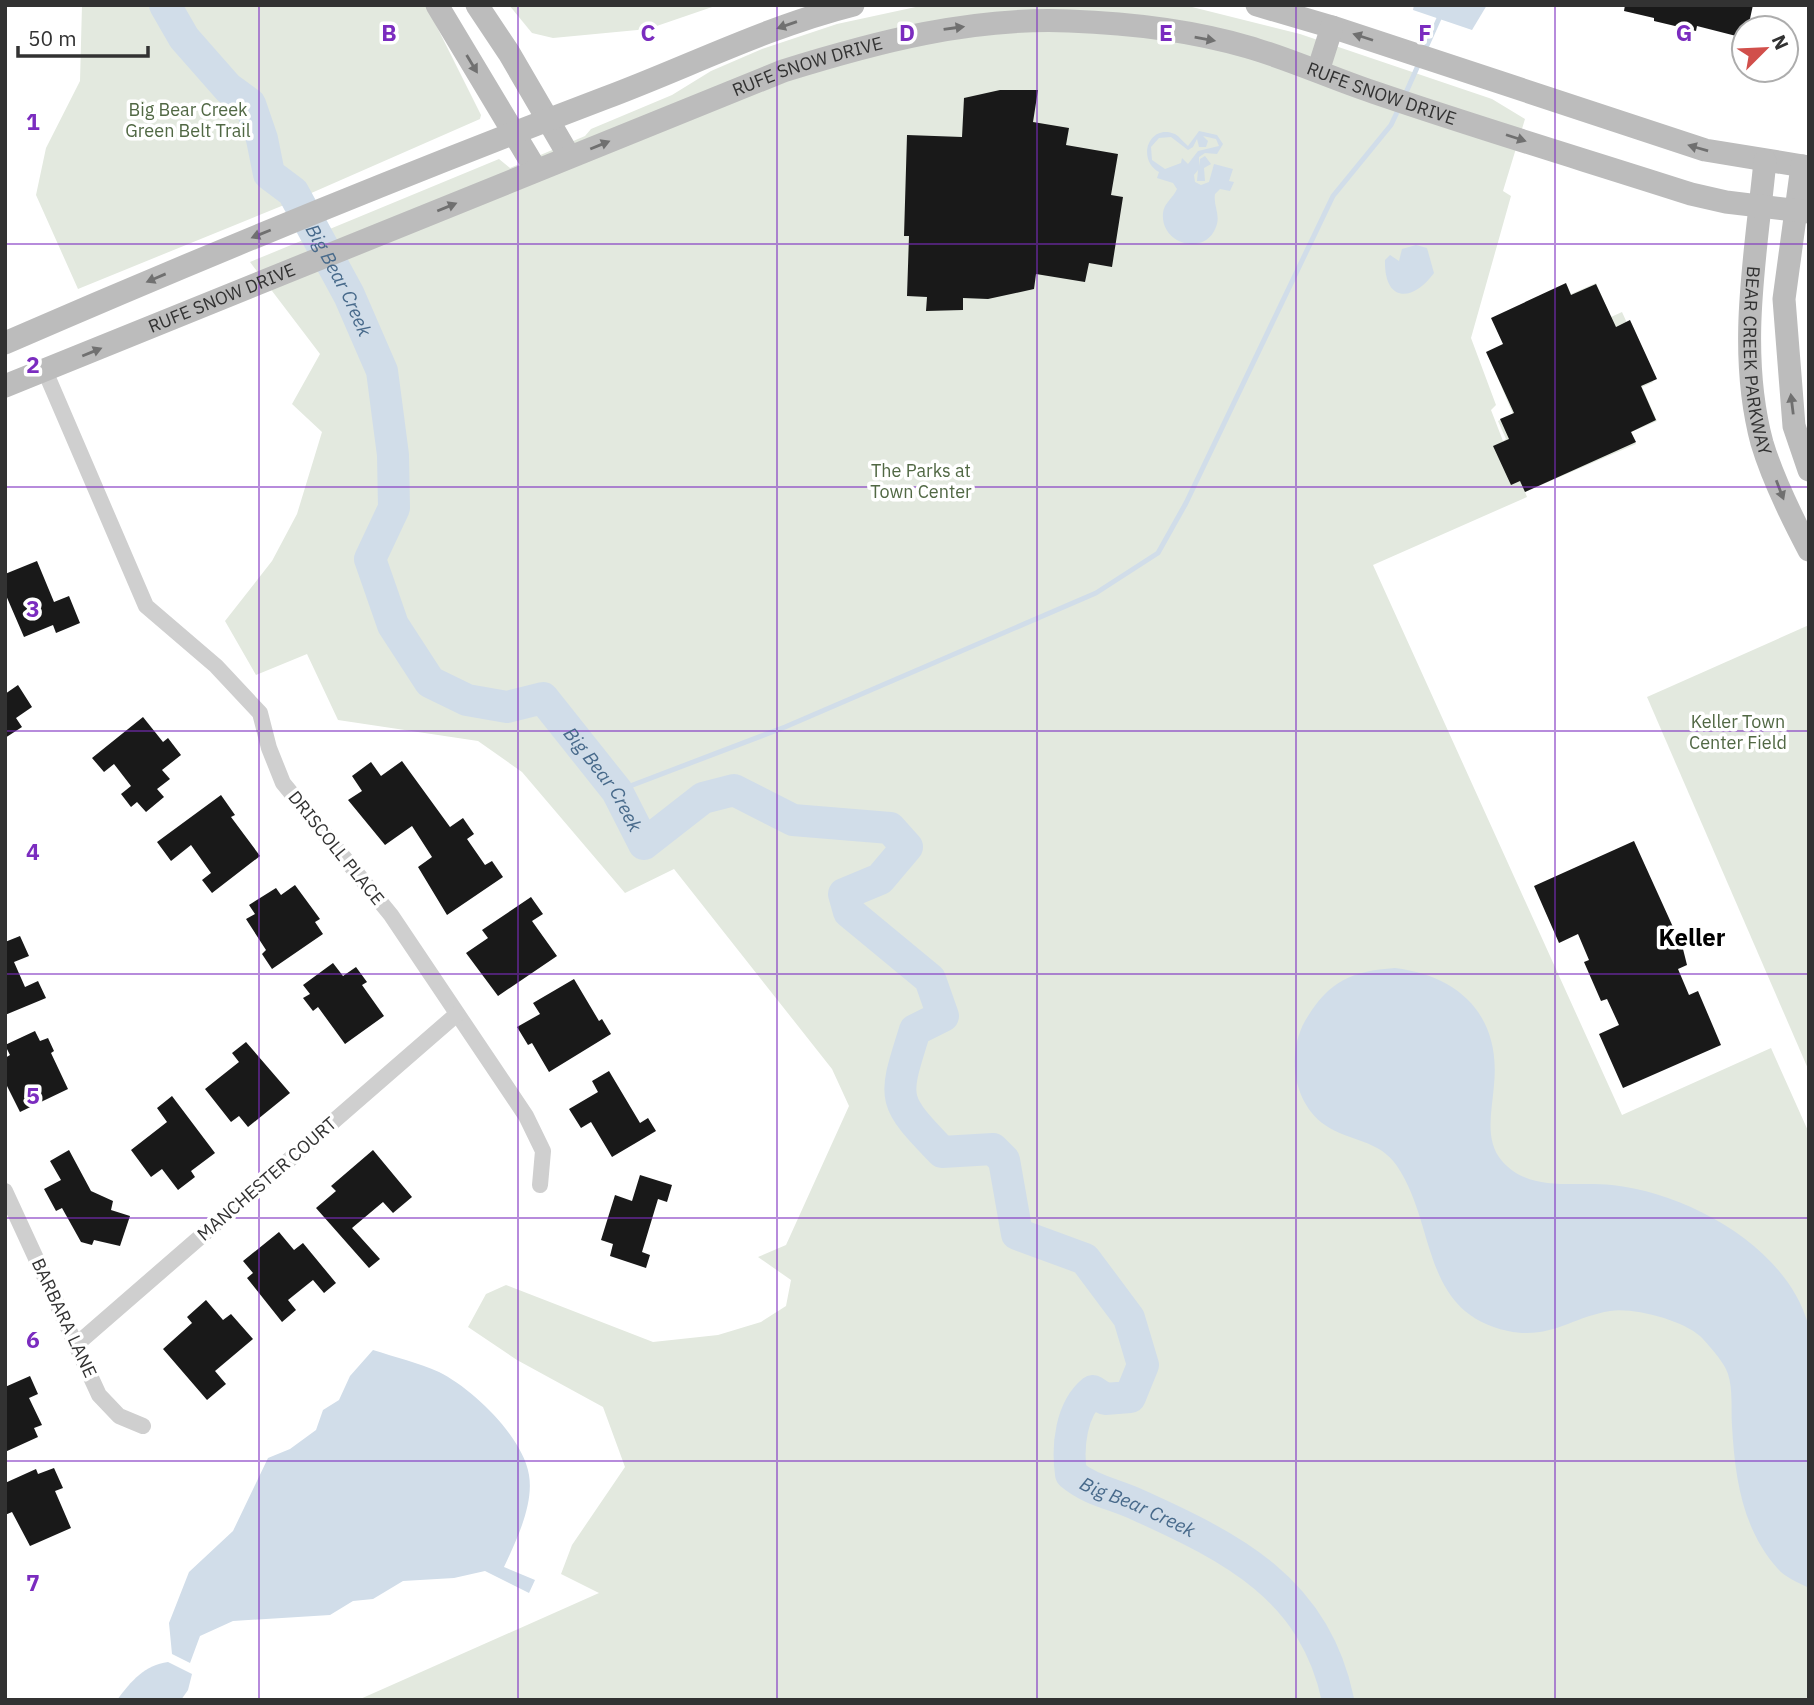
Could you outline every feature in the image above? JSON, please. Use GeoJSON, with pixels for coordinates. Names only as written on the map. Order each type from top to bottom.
{"type":"FeatureCollection","features":[{"type":"Feature","properties":{"kind":"main road"},"geometry":{"type":"LineString","coordinates":[[437,5],[536,170]]}},
{"type":"Feature","properties":{"kind":"main road"},"geometry":{"type":"LineString","coordinates":[[477,5],[569,156]]}},
{"type":"Feature","properties":{"kind":"main road"},"geometry":{"type":"LineString","coordinates":[[5,343],[218,251],[741,41],[853,5]]}},
{"type":"Feature","properties":{"kind":"main road"},"geometry":{"type":"LineString","coordinates":[[1257,5],[1394,47],[1705,150],[1805,167]]}},
{"type":"Feature","properties":{"kind":"main road","name":"RUFE SNOW DRIVE"},"geometry":{"type":"LineString","coordinates":[[5,386],[783,71],[852,49],[918,34],[974,26],[1068,21],[1116,15],[1247,46],[1371,92],[1691,194],[1802,211]]}},
{"type":"Feature","properties":{"kind":"main road"},"geometry":{"type":"LineString","coordinates":[[1318,71],[1332,27]]}},
{"type":"Feature","properties":{"kind":"main road","name":"BEAR CREEK PARKWAY"},"geometry":{"type":"LineString","coordinates":[[1765,161],[1749,336],[1753,395],[1762,443],[1789,512],[1809,550]]}},
{"type":"Feature","properties":{"kind":"main road","name":"BEAR CREEK PARKWAY"},"geometry":{"type":"LineString","coordinates":[[1805,167],[1802,211],[1784,299],[1794,426],[1809,470]]}},
{"type":"Feature","properties":{"kind":"street","name":"DRISCOLL PLACE"},"geometry":{"type":"LineString","coordinates":[[45,371],[146,606],[197,648],[260,713],[269,748],[283,783],[391,915],[526,1116],[542,1151],[541,1185]]}},
{"type":"Feature","properties":{"kind":"street","name":"MANCHESTER COURT"},"geometry":{"type":"LineString","coordinates":[[77,1344],[457,1014]]}},
{"type":"Feature","properties":{"kind":"street","name":"BARBARA LANE"},"geometry":{"type":"LineString","coordinates":[[5,1191],[99,1395],[120,1416],[143,1426]]}},
{"type":"Feature","properties":{"kind":"green space","name":"Big Bear Creek Green Belt Trail"},"geometry":{"type":"Polygon","coordinates":[[[82,5],[426,5],[481,115],[480,119],[284,205],[78,289],[36,195],[46,148],[80,81],[82,5]]]}},
{"type":"Feature","properties":{"kind":"green space"},"geometry":{"type":"Polygon","coordinates":[[[509,5],[718,5],[648,29],[553,38],[532,33],[509,5]]]}},
{"type":"Feature","properties":{"kind":"green space","name":"The Parks at Town Center"},"geometry":{"type":"Polygon","coordinates":[[[925,5],[1184,5],[1300,34],[1492,99],[1525,119],[1503,191],[1511,196],[1471,338],[1496,405],[1491,410],[1503,441],[1506,439],[1498,421],[1513,414],[1487,353],[1504,345],[1567,285],[1571,294],[1596,283],[1611,317],[1622,312],[1627,323],[1631,322],[1652,370],[1648,372],[1653,382],[1642,387],[1657,421],[1631,432],[1636,444],[1525,492],[1527,497],[1373,565],[1622,1115],[1771,1048],[1809,1133],[1809,1700],[358,1700],[599,1593],[561,1574],[572,1545],[625,1467],[603,1407],[517,1360],[468,1327],[486,1294],[506,1285],[653,1342],[718,1335],[761,1322],[786,1306],[791,1280],[758,1257],[786,1245],[849,1106],[832,1069],[674,869],[625,893],[522,772],[478,741],[338,720],[307,654],[256,675],[225,621],[272,561],[297,514],[322,432],[292,404],[320,354],[250,262],[499,159],[510,168],[585,136],[591,129],[672,95],[711,71],[762,49],[837,24],[925,5]]]}},
{"type":"Feature","properties":{"kind":"green space","name":"Keller Town Center Field"},"geometry":{"type":"Polygon","coordinates":[[[1809,625],[1809,1071],[1647,697],[1809,625]]]}},
{"type":"Feature","properties":{"kind":"shaded area"},"geometry":{"type":"Polygon","coordinates":[[[1414,5],[1487,5],[1472,30],[1413,10],[1414,5]]]}},
{"type":"Feature","properties":{"kind":"shaded area"},"geometry":{"type":"Polygon","coordinates":[[[1199,131],[1217,135],[1223,144],[1217,154],[1205,153],[1199,157],[1199,166],[1200,159],[1205,156],[1211,164],[1204,168],[1205,181],[1197,181],[1198,170],[1194,175],[1195,182],[1201,185],[1209,182],[1214,164],[1233,169],[1229,181],[1234,182],[1230,191],[1220,189],[1215,194],[1216,227],[1203,242],[1194,244],[1184,243],[1168,232],[1163,213],[1177,189],[1173,183],[1157,178],[1159,172],[1148,159],[1147,151],[1152,138],[1158,133],[1166,132],[1175,134],[1188,146],[1199,131]],[[1203,136],[1208,141],[1206,147],[1199,147],[1197,139],[1188,150],[1171,137],[1159,138],[1151,147],[1152,160],[1165,169],[1181,163],[1182,158],[1188,164],[1198,151],[1219,146],[1216,139],[1203,136]]]}},
{"type":"Feature","properties":{"kind":"shaded area"},"geometry":{"type":"Polygon","coordinates":[[[1416,245],[1427,248],[1434,273],[1417,290],[1401,294],[1389,284],[1385,260],[1390,255],[1399,261],[1402,249],[1416,245]]]}},
{"type":"Feature","properties":{"kind":"shaded area"},"geometry":{"type":"Polygon","coordinates":[[[1395,968],[1418,972],[1457,990],[1483,1020],[1491,1039],[1494,1060],[1491,1135],[1496,1153],[1513,1171],[1539,1182],[1612,1185],[1671,1199],[1730,1228],[1779,1270],[1796,1296],[1808,1324],[1811,1342],[1809,1588],[1778,1569],[1748,1520],[1735,1464],[1730,1380],[1720,1359],[1700,1336],[1670,1320],[1620,1310],[1596,1314],[1536,1333],[1508,1331],[1480,1321],[1459,1306],[1445,1286],[1434,1264],[1410,1189],[1390,1157],[1373,1146],[1334,1131],[1305,1104],[1299,1090],[1295,1062],[1299,1034],[1305,1021],[1322,997],[1342,981],[1365,972],[1395,968]]]}},
{"type":"Feature","properties":{"kind":"shaded area"},"geometry":{"type":"Polygon","coordinates":[[[373,1350],[439,1372],[452,1380],[481,1402],[517,1445],[529,1475],[529,1498],[523,1523],[504,1567],[535,1580],[529,1593],[485,1571],[454,1578],[403,1581],[373,1599],[353,1601],[330,1615],[233,1621],[200,1636],[190,1663],[172,1654],[169,1623],[189,1572],[233,1531],[268,1458],[290,1449],[316,1430],[323,1410],[339,1400],[350,1376],[373,1350]]]}},
{"type":"Feature","properties":{"kind":"shaded area"},"geometry":{"type":"Polygon","coordinates":[[[168,1662],[192,1674],[188,1690],[181,1700],[117,1700],[139,1675],[168,1662]]]}},
{"type":"Feature","properties":{"kind":"building"},"geometry":{"type":"Polygon","coordinates":[[[1625,5],[1753,5],[1751,14],[1730,14],[1730,34],[1697,26],[1696,31],[1624,11],[1625,5]]]}},
{"type":"Feature","properties":{"kind":"building"},"geometry":{"type":"Polygon","coordinates":[[[1000,90],[1038,90],[1033,122],[1069,128],[1066,145],[1118,154],[1111,195],[1123,197],[1112,267],[1089,263],[1085,282],[1036,274],[1034,289],[988,299],[963,298],[963,310],[926,311],[927,297],[907,296],[909,236],[904,236],[907,135],[962,137],[964,98],[1000,90]]]}},
{"type":"Feature","properties":{"kind":"building"},"geometry":{"type":"Polygon","coordinates":[[[1566,283],[1571,295],[1596,284],[1616,327],[1630,320],[1657,379],[1641,386],[1656,420],[1631,432],[1636,442],[1525,492],[1520,481],[1511,485],[1493,446],[1509,439],[1500,419],[1514,413],[1486,352],[1503,344],[1491,318],[1566,283]]]}},
{"type":"Feature","properties":{"kind":"building"},"geometry":{"type":"Polygon","coordinates":[[[37,561],[54,602],[69,596],[80,623],[56,633],[53,625],[24,637],[5,593],[5,574],[37,561]]]}},
{"type":"Feature","properties":{"kind":"building"},"geometry":{"type":"Polygon","coordinates":[[[18,685],[32,707],[16,718],[22,727],[5,738],[5,694],[18,685]]]}},
{"type":"Feature","properties":{"kind":"building"},"geometry":{"type":"Polygon","coordinates":[[[143,717],[163,742],[168,738],[181,755],[162,770],[170,779],[157,789],[164,797],[146,812],[137,802],[131,807],[121,794],[131,786],[114,764],[104,772],[92,758],[143,717]]]}},
{"type":"Feature","properties":{"kind":"building"},"geometry":{"type":"Polygon","coordinates":[[[402,761],[450,827],[463,818],[474,834],[467,839],[485,865],[492,861],[503,877],[447,915],[418,867],[432,857],[412,826],[385,845],[348,800],[362,791],[352,776],[371,762],[381,776],[402,761]]]}},
{"type":"Feature","properties":{"kind":"building"},"geometry":{"type":"Polygon","coordinates":[[[221,795],[235,815],[231,817],[260,856],[212,893],[202,880],[211,873],[191,845],[171,861],[157,842],[221,795]]]}},
{"type":"Feature","properties":{"kind":"building"},"geometry":{"type":"Polygon","coordinates":[[[1634,841],[1683,949],[1687,965],[1678,969],[1689,995],[1698,991],[1721,1045],[1623,1088],[1599,1034],[1619,1025],[1607,999],[1601,1001],[1584,962],[1589,960],[1578,934],[1559,943],[1534,886],[1634,841]]]}},
{"type":"Feature","properties":{"kind":"building"},"geometry":{"type":"Polygon","coordinates":[[[295,885],[320,919],[315,922],[323,934],[272,969],[262,954],[266,950],[246,919],[255,914],[249,905],[276,888],[281,895],[295,885]]]}},
{"type":"Feature","properties":{"kind":"building"},"geometry":{"type":"Polygon","coordinates":[[[531,897],[543,914],[532,921],[557,956],[498,996],[466,953],[488,938],[482,930],[531,897]]]}},
{"type":"Feature","properties":{"kind":"building"},"geometry":{"type":"Polygon","coordinates":[[[20,936],[29,956],[14,962],[25,987],[38,981],[46,998],[5,1015],[5,942],[20,936]]]}},
{"type":"Feature","properties":{"kind":"building"},"geometry":{"type":"Polygon","coordinates":[[[333,963],[343,976],[356,967],[367,982],[362,985],[384,1016],[345,1044],[318,1007],[313,1011],[303,998],[310,994],[303,985],[333,963]]]}},
{"type":"Feature","properties":{"kind":"building"},"geometry":{"type":"Polygon","coordinates":[[[574,979],[599,1021],[602,1019],[611,1034],[549,1072],[532,1043],[528,1045],[517,1027],[540,1014],[533,1003],[574,979]]]}},
{"type":"Feature","properties":{"kind":"building"},"geometry":{"type":"Polygon","coordinates":[[[35,1031],[40,1041],[48,1038],[54,1051],[51,1053],[68,1089],[20,1112],[5,1082],[5,1058],[10,1055],[5,1045],[35,1031]]]}},
{"type":"Feature","properties":{"kind":"building"},"geometry":{"type":"Polygon","coordinates":[[[246,1042],[290,1093],[248,1127],[239,1116],[231,1122],[205,1089],[239,1062],[232,1053],[246,1042]]]}},
{"type":"Feature","properties":{"kind":"building"},"geometry":{"type":"Polygon","coordinates":[[[609,1071],[640,1123],[648,1118],[656,1131],[612,1157],[591,1122],[581,1128],[569,1109],[598,1092],[592,1081],[609,1071]]]}},
{"type":"Feature","properties":{"kind":"building"},"geometry":{"type":"Polygon","coordinates":[[[172,1096],[215,1153],[191,1171],[195,1177],[178,1190],[162,1169],[151,1177],[131,1150],[167,1122],[157,1108],[172,1096]]]}},
{"type":"Feature","properties":{"kind":"building"},"geometry":{"type":"Polygon","coordinates":[[[69,1150],[91,1191],[113,1201],[111,1210],[130,1216],[120,1246],[94,1240],[92,1245],[81,1242],[62,1208],[56,1211],[44,1189],[61,1180],[50,1161],[69,1150]]]}},
{"type":"Feature","properties":{"kind":"building"},"geometry":{"type":"Polygon","coordinates":[[[373,1150],[412,1197],[393,1213],[383,1202],[352,1228],[380,1259],[369,1268],[316,1208],[336,1191],[331,1186],[373,1150]]]}},
{"type":"Feature","properties":{"kind":"building"},"geometry":{"type":"Polygon","coordinates":[[[640,1175],[672,1185],[667,1202],[658,1199],[642,1252],[650,1255],[646,1268],[610,1256],[613,1244],[601,1240],[615,1195],[632,1201],[640,1175]]]}},
{"type":"Feature","properties":{"kind":"building"},"geometry":{"type":"Polygon","coordinates":[[[279,1232],[294,1250],[303,1243],[336,1283],[324,1293],[313,1280],[288,1300],[296,1310],[282,1322],[247,1278],[253,1273],[243,1261],[279,1232]]]}},
{"type":"Feature","properties":{"kind":"building"},"geometry":{"type":"Polygon","coordinates":[[[206,1300],[223,1320],[231,1314],[253,1339],[215,1371],[226,1384],[207,1400],[163,1349],[192,1323],[187,1317],[206,1300]]]}},
{"type":"Feature","properties":{"kind":"building"},"geometry":{"type":"Polygon","coordinates":[[[30,1376],[38,1394],[29,1398],[42,1425],[34,1428],[38,1437],[5,1452],[5,1387],[30,1376]]]}},
{"type":"Feature","properties":{"kind":"building"},"geometry":{"type":"Polygon","coordinates":[[[54,1468],[63,1488],[55,1491],[71,1528],[30,1546],[12,1512],[5,1515],[5,1483],[36,1469],[38,1474],[54,1468]]]}},
{"type":"Feature","properties":{"kind":"waterway","name":"Big Bear Creek"},"geometry":{"type":"LineString","coordinates":[[165,5],[184,38],[228,88],[250,104],[262,139],[269,174],[293,192],[349,295],[382,371],[393,455],[394,508],[370,559],[393,625],[430,682],[467,700],[507,707],[543,698],[617,791],[644,844],[703,798],[734,790],[793,820],[890,828],[907,847],[880,879],[844,894],[849,912],[930,979],[943,1016],[915,1030],[900,1085],[905,1109],[942,1152],[993,1149],[1004,1160],[1017,1234],[1085,1259],[1129,1318],[1143,1365],[1130,1397],[1105,1399],[1093,1391],[1080,1408],[1070,1440],[1071,1474],[1095,1488],[1138,1505],[1206,1538],[1265,1577],[1290,1601],[1310,1629],[1327,1662],[1338,1700]]}},
{"type":"Feature","properties":{"kind":"waterway"},"geometry":{"type":"LineString","coordinates":[[1424,52],[1445,5]]}},
{"type":"Feature","properties":{"kind":"waterway"},"geometry":{"type":"LineString","coordinates":[[1404,97],[1420,61]]}},
{"type":"Feature","properties":{"kind":"waterway"},"geometry":{"type":"LineString","coordinates":[[617,791],[785,727],[1096,593],[1158,553],[1186,503],[1333,196],[1391,125],[1400,106]]}},
{"type":"Feature","properties":{"kind":"district","name":"Keller"},"geometry":{"type":"Point","coordinates":[1692,938]}}]}
